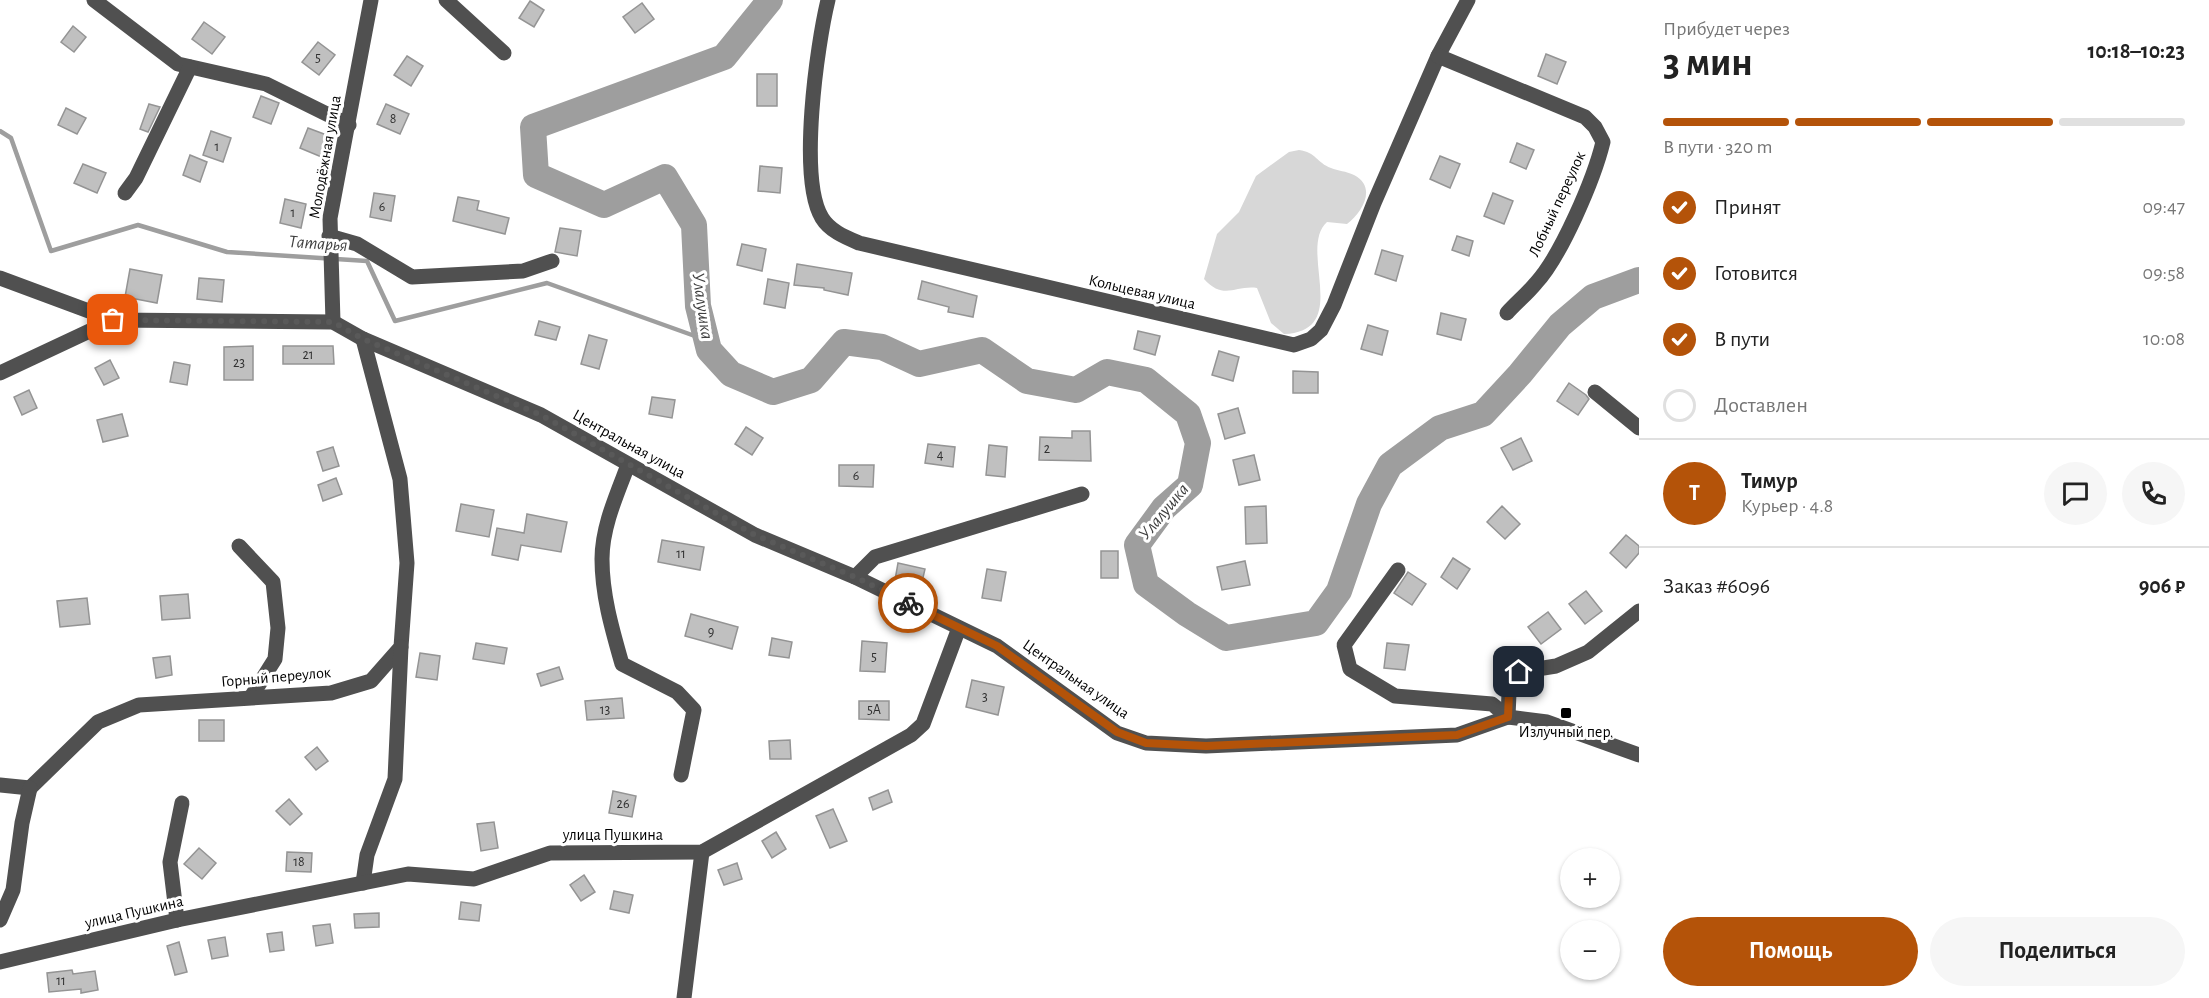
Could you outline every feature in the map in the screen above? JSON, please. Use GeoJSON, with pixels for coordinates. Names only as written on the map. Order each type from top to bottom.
{"type":"FeatureCollection","features":[{"type":"Feature","properties":{"kind":"street"},"geometry":{"type":"LineString","coordinates":[[94,0],[178,64],[266,84],[349,125]]}},
{"type":"Feature","properties":{"kind":"street","name":"Молодёжная улица"},"geometry":{"type":"LineString","coordinates":[[333,322],[330,218],[349,125],[370,0]]}},
{"type":"Feature","properties":{"kind":"street"},"geometry":{"type":"LineString","coordinates":[[446,0],[504,53]]}},
{"type":"Feature","properties":{"kind":"street","name":"Кольцевая улица"},"geometry":{"type":"LineString","coordinates":[[828,0],[819,40],[809,170],[815,203],[822,218],[832,230],[869,245],[1294,345],[1311,339],[1321,330],[1334,305],[1374,203],[1438,56],[1468,0]]}},
{"type":"Feature","properties":{"kind":"street","name":"Лобный переулок"},"geometry":{"type":"LineString","coordinates":[[1438,56],[1585,117],[1595,127],[1603,142],[1566,234],[1552,260],[1537,282],[1507,313]]}},
{"type":"Feature","properties":{"kind":"street"},"geometry":{"type":"LineString","coordinates":[[125,193],[136,178],[190,67]]}},
{"type":"Feature","properties":{"kind":"street"},"geometry":{"type":"LineString","coordinates":[[330,241],[357,244],[412,277],[523,271],[552,261]]}},
{"type":"Feature","properties":{"kind":"street","name":"Центральная улица"},"geometry":{"type":"LineString","coordinates":[[0,278],[113,320],[333,322],[363,339],[541,415],[755,535],[855,577],[1005,651],[1117,732],[1146,743],[1206,746],[1457,735],[1508,717]]}},
{"type":"Feature","properties":{"kind":"street"},"geometry":{"type":"LineString","coordinates":[[0,372],[113,320]]}},
{"type":"Feature","properties":{"kind":"street"},"geometry":{"type":"LineString","coordinates":[[363,339],[400,479],[407,563],[395,779],[367,855],[363,883]]}},
{"type":"Feature","properties":{"kind":"street"},"geometry":{"type":"LineString","coordinates":[[1594,392],[1639,428]]}},
{"type":"Feature","properties":{"kind":"street"},"geometry":{"type":"LineString","coordinates":[[628,465],[611,510],[602,557],[607,612],[622,664],[677,692],[694,710],[681,775]]}},
{"type":"Feature","properties":{"kind":"street"},"geometry":{"type":"LineString","coordinates":[[855,577],[875,557],[1082,494]]}},
{"type":"Feature","properties":{"kind":"street"},"geometry":{"type":"LineString","coordinates":[[240,546],[273,582],[279,628],[275,658],[251,697]]}},
{"type":"Feature","properties":{"kind":"street"},"geometry":{"type":"LineString","coordinates":[[1398,570],[1344,645],[1350,669],[1395,696],[1492,704],[1508,717],[1547,722],[1639,755]]}},
{"type":"Feature","properties":{"kind":"street"},"geometry":{"type":"LineString","coordinates":[[1508,717],[1509,693],[1519,672],[1556,666],[1588,652],[1639,611]]}},
{"type":"Feature","properties":{"kind":"street","name":"улица Пушкина"},"geometry":{"type":"LineString","coordinates":[[0,962],[177,920],[408,874],[474,879],[550,853],[702,852],[911,735],[923,724],[959,628]]}},
{"type":"Feature","properties":{"kind":"street","name":"Горный переулок"},"geometry":{"type":"LineString","coordinates":[[30,788],[98,722],[128,709],[139,705],[331,693],[371,681],[401,647]]}},
{"type":"Feature","properties":{"kind":"street"},"geometry":{"type":"LineString","coordinates":[[0,784],[30,788],[22,823],[13,890],[0,921]]}},
{"type":"Feature","properties":{"kind":"street"},"geometry":{"type":"LineString","coordinates":[[177,920],[170,862],[182,803]]}},
{"type":"Feature","properties":{"kind":"street"},"geometry":{"type":"LineString","coordinates":[[684,998],[702,852]]}},
{"type":"Feature","properties":{"kind":"shaded area"},"geometry":{"type":"Polygon","coordinates":[[[1299,150],[1309,153],[1326,166],[1354,175],[1365,186],[1366,193],[1362,206],[1353,219],[1347,224],[1327,222],[1319,234],[1317,250],[1320,304],[1316,319],[1304,329],[1284,334],[1271,323],[1257,288],[1224,291],[1211,286],[1204,279],[1217,234],[1239,212],[1256,176],[1289,152],[1299,150]]]}},
{"type":"Feature","properties":{"kind":"building"},"geometry":{"type":"Polygon","coordinates":[[[530,1],[544,10],[534,27],[519,18],[530,1]]]}},
{"type":"Feature","properties":{"kind":"building"},"geometry":{"type":"Polygon","coordinates":[[[642,3],[654,19],[635,33],[623,17],[642,3]]]}},
{"type":"Feature","properties":{"kind":"building"},"geometry":{"type":"Polygon","coordinates":[[[204,22],[225,37],[212,54],[192,39],[204,22]]]}},
{"type":"Feature","properties":{"kind":"building"},"geometry":{"type":"Polygon","coordinates":[[[73,26],[86,37],[74,52],[61,42],[73,26]]]}},
{"type":"Feature","properties":{"kind":"building"},"geometry":{"type":"Polygon","coordinates":[[[318,42],[335,55],[319,75],[302,62],[318,42]]]}},
{"type":"Feature","properties":{"kind":"building"},"geometry":{"type":"Polygon","coordinates":[[[1546,54],[1566,62],[1557,84],[1538,76],[1546,54]]]}},
{"type":"Feature","properties":{"kind":"building"},"geometry":{"type":"Polygon","coordinates":[[[407,56],[423,66],[411,86],[394,75],[407,56]]]}},
{"type":"Feature","properties":{"kind":"building"},"geometry":{"type":"Polygon","coordinates":[[[757,74],[777,74],[777,106],[757,106],[757,74]]]}},
{"type":"Feature","properties":{"kind":"building"},"geometry":{"type":"Polygon","coordinates":[[[261,96],[279,103],[271,124],[253,117],[261,96]]]}},
{"type":"Feature","properties":{"kind":"building"},"geometry":{"type":"Polygon","coordinates":[[[149,104],[160,107],[148,132],[140,129],[149,104]]]}},
{"type":"Feature","properties":{"kind":"building"},"geometry":{"type":"Polygon","coordinates":[[[386,104],[409,114],[400,134],[377,124],[386,104]]]}},
{"type":"Feature","properties":{"kind":"building"},"geometry":{"type":"Polygon","coordinates":[[[66,108],[86,118],[77,134],[58,125],[66,108]]]}},
{"type":"Feature","properties":{"kind":"building"},"geometry":{"type":"Polygon","coordinates":[[[308,128],[332,137],[324,158],[300,148],[308,128]]]}},
{"type":"Feature","properties":{"kind":"building"},"geometry":{"type":"Polygon","coordinates":[[[211,131],[231,138],[223,162],[203,155],[211,131]]]}},
{"type":"Feature","properties":{"kind":"building"},"geometry":{"type":"Polygon","coordinates":[[[1517,143],[1534,150],[1526,169],[1510,162],[1517,143]]]}},
{"type":"Feature","properties":{"kind":"building"},"geometry":{"type":"Polygon","coordinates":[[[190,155],[207,162],[200,182],[183,175],[190,155]]]}},
{"type":"Feature","properties":{"kind":"building"},"geometry":{"type":"Polygon","coordinates":[[[1440,156],[1460,164],[1450,188],[1430,179],[1440,156]]]}},
{"type":"Feature","properties":{"kind":"building"},"geometry":{"type":"Polygon","coordinates":[[[83,164],[106,173],[97,193],[74,183],[83,164]]]}},
{"type":"Feature","properties":{"kind":"building"},"geometry":{"type":"Polygon","coordinates":[[[760,166],[782,168],[780,193],[758,191],[760,166]]]}},
{"type":"Feature","properties":{"kind":"building"},"geometry":{"type":"Polygon","coordinates":[[[374,193],[395,196],[391,221],[370,217],[374,193]]]}},
{"type":"Feature","properties":{"kind":"building"},"geometry":{"type":"Polygon","coordinates":[[[1493,193],[1513,201],[1504,224],[1484,216],[1493,193]]]}},
{"type":"Feature","properties":{"kind":"building"},"geometry":{"type":"Polygon","coordinates":[[[458,197],[479,201],[477,210],[509,218],[505,234],[453,221],[458,197]]]}},
{"type":"Feature","properties":{"kind":"building"},"geometry":{"type":"Polygon","coordinates":[[[285,199],[306,204],[301,228],[280,223],[285,199]]]}},
{"type":"Feature","properties":{"kind":"building"},"geometry":{"type":"Polygon","coordinates":[[[560,228],[581,231],[577,256],[555,252],[560,228]]]}},
{"type":"Feature","properties":{"kind":"building"},"geometry":{"type":"Polygon","coordinates":[[[1457,236],[1473,241],[1469,256],[1452,250],[1457,236]]]}},
{"type":"Feature","properties":{"kind":"building"},"geometry":{"type":"Polygon","coordinates":[[[742,244],[766,249],[762,271],[737,265],[742,244]]]}},
{"type":"Feature","properties":{"kind":"building"},"geometry":{"type":"Polygon","coordinates":[[[1382,250],[1403,256],[1396,281],[1375,274],[1382,250]]]}},
{"type":"Feature","properties":{"kind":"building"},"geometry":{"type":"Polygon","coordinates":[[[797,264],[852,273],[848,295],[824,290],[824,288],[794,285],[797,264]]]}},
{"type":"Feature","properties":{"kind":"building"},"geometry":{"type":"Polygon","coordinates":[[[130,269],[162,275],[157,303],[125,297],[130,269]]]}},
{"type":"Feature","properties":{"kind":"building"},"geometry":{"type":"Polygon","coordinates":[[[199,278],[224,280],[222,302],[197,299],[199,278]]]}},
{"type":"Feature","properties":{"kind":"building"},"geometry":{"type":"Polygon","coordinates":[[[768,279],[789,283],[785,308],[764,304],[768,279]]]}},
{"type":"Feature","properties":{"kind":"building"},"geometry":{"type":"Polygon","coordinates":[[[922,281],[977,296],[973,317],[948,312],[949,307],[918,299],[922,281]]]}},
{"type":"Feature","properties":{"kind":"building"},"geometry":{"type":"Polygon","coordinates":[[[1441,313],[1466,319],[1461,340],[1437,334],[1441,313]]]}},
{"type":"Feature","properties":{"kind":"building"},"geometry":{"type":"Polygon","coordinates":[[[539,321],[560,327],[556,340],[535,335],[539,321]]]}},
{"type":"Feature","properties":{"kind":"building"},"geometry":{"type":"Polygon","coordinates":[[[1368,325],[1388,331],[1382,355],[1361,349],[1368,325]]]}},
{"type":"Feature","properties":{"kind":"building"},"geometry":{"type":"Polygon","coordinates":[[[1138,331],[1160,336],[1155,355],[1134,349],[1138,331]]]}},
{"type":"Feature","properties":{"kind":"building"},"geometry":{"type":"Polygon","coordinates":[[[589,335],[607,340],[599,369],[581,364],[589,335]]]}},
{"type":"Feature","properties":{"kind":"building"},"geometry":{"type":"Polygon","coordinates":[[[253,346],[253,380],[224,380],[224,347],[253,346]]]}},
{"type":"Feature","properties":{"kind":"building"},"geometry":{"type":"Polygon","coordinates":[[[283,346],[333,346],[334,364],[283,364],[283,346]]]}},
{"type":"Feature","properties":{"kind":"building"},"geometry":{"type":"Polygon","coordinates":[[[1219,351],[1239,357],[1233,381],[1212,375],[1219,351]]]}},
{"type":"Feature","properties":{"kind":"building"},"geometry":{"type":"Polygon","coordinates":[[[110,360],[119,378],[104,385],[95,368],[110,360]]]}},
{"type":"Feature","properties":{"kind":"building"},"geometry":{"type":"Polygon","coordinates":[[[174,362],[190,365],[187,385],[170,382],[174,362]]]}},
{"type":"Feature","properties":{"kind":"building"},"geometry":{"type":"Polygon","coordinates":[[[1293,371],[1318,372],[1318,393],[1293,393],[1293,371]]]}},
{"type":"Feature","properties":{"kind":"building"},"geometry":{"type":"Polygon","coordinates":[[[1569,383],[1589,399],[1578,415],[1557,401],[1569,383]]]}},
{"type":"Feature","properties":{"kind":"building"},"geometry":{"type":"Polygon","coordinates":[[[29,390],[37,408],[22,415],[14,397],[29,390]]]}},
{"type":"Feature","properties":{"kind":"building"},"geometry":{"type":"Polygon","coordinates":[[[652,397],[675,400],[672,418],[649,414],[652,397]]]}},
{"type":"Feature","properties":{"kind":"building"},"geometry":{"type":"Polygon","coordinates":[[[1238,408],[1245,433],[1225,439],[1218,414],[1238,408]]]}},
{"type":"Feature","properties":{"kind":"building"},"geometry":{"type":"Polygon","coordinates":[[[122,414],[128,436],[103,442],[97,420],[122,414]]]}},
{"type":"Feature","properties":{"kind":"building"},"geometry":{"type":"Polygon","coordinates":[[[746,427],[763,438],[752,455],[735,444],[746,427]]]}},
{"type":"Feature","properties":{"kind":"building"},"geometry":{"type":"Polygon","coordinates":[[[1072,431],[1090,431],[1091,461],[1039,460],[1040,437],[1072,438],[1072,431]]]}},
{"type":"Feature","properties":{"kind":"building"},"geometry":{"type":"Polygon","coordinates":[[[1521,438],[1532,461],[1513,470],[1501,448],[1521,438]]]}},
{"type":"Feature","properties":{"kind":"building"},"geometry":{"type":"Polygon","coordinates":[[[928,444],[955,447],[953,467],[925,463],[928,444]]]}},
{"type":"Feature","properties":{"kind":"building"},"geometry":{"type":"Polygon","coordinates":[[[989,445],[1007,447],[1005,477],[986,475],[989,445]]]}},
{"type":"Feature","properties":{"kind":"building"},"geometry":{"type":"Polygon","coordinates":[[[333,447],[339,466],[323,471],[317,452],[333,447]]]}},
{"type":"Feature","properties":{"kind":"building"},"geometry":{"type":"Polygon","coordinates":[[[1254,455],[1260,480],[1239,485],[1233,460],[1254,455]]]}},
{"type":"Feature","properties":{"kind":"building"},"geometry":{"type":"Polygon","coordinates":[[[839,465],[874,465],[873,487],[839,486],[839,465]]]}},
{"type":"Feature","properties":{"kind":"building"},"geometry":{"type":"Polygon","coordinates":[[[336,478],[342,494],[323,501],[318,485],[336,478]]]}},
{"type":"Feature","properties":{"kind":"building"},"geometry":{"type":"Polygon","coordinates":[[[461,504],[494,510],[489,537],[456,531],[461,504]]]}},
{"type":"Feature","properties":{"kind":"building"},"geometry":{"type":"Polygon","coordinates":[[[1266,506],[1267,543],[1246,544],[1245,507],[1266,506]]]}},
{"type":"Feature","properties":{"kind":"building"},"geometry":{"type":"Polygon","coordinates":[[[1502,506],[1520,524],[1505,539],[1487,522],[1502,506]]]}},
{"type":"Feature","properties":{"kind":"building"},"geometry":{"type":"Polygon","coordinates":[[[527,514],[567,522],[561,552],[521,545],[518,560],[492,555],[497,528],[524,533],[527,514]]]}},
{"type":"Feature","properties":{"kind":"building"},"geometry":{"type":"Polygon","coordinates":[[[1626,535],[1639,546],[1639,553],[1626,568],[1610,553],[1626,535]]]}},
{"type":"Feature","properties":{"kind":"building"},"geometry":{"type":"Polygon","coordinates":[[[662,540],[704,547],[700,570],[658,562],[662,540]]]}},
{"type":"Feature","properties":{"kind":"building"},"geometry":{"type":"Polygon","coordinates":[[[1101,551],[1118,551],[1118,578],[1101,578],[1101,551]]]}},
{"type":"Feature","properties":{"kind":"building"},"geometry":{"type":"Polygon","coordinates":[[[1453,558],[1470,569],[1457,589],[1441,577],[1453,558]]]}},
{"type":"Feature","properties":{"kind":"building"},"geometry":{"type":"Polygon","coordinates":[[[1245,561],[1250,585],[1222,590],[1217,567],[1245,561]]]}},
{"type":"Feature","properties":{"kind":"building"},"geometry":{"type":"Polygon","coordinates":[[[898,563],[925,569],[921,586],[895,580],[898,563]]]}},
{"type":"Feature","properties":{"kind":"building"},"geometry":{"type":"Polygon","coordinates":[[[987,569],[1006,572],[1001,601],[982,598],[987,569]]]}},
{"type":"Feature","properties":{"kind":"building"},"geometry":{"type":"Polygon","coordinates":[[[1408,572],[1426,584],[1412,605],[1394,593],[1408,572]]]}},
{"type":"Feature","properties":{"kind":"building"},"geometry":{"type":"Polygon","coordinates":[[[1586,591],[1602,611],[1585,624],[1569,604],[1586,591]]]}},
{"type":"Feature","properties":{"kind":"building"},"geometry":{"type":"Polygon","coordinates":[[[188,594],[190,618],[162,620],[160,596],[188,594]]]}},
{"type":"Feature","properties":{"kind":"building"},"geometry":{"type":"Polygon","coordinates":[[[87,598],[90,624],[60,627],[57,601],[87,598]]]}},
{"type":"Feature","properties":{"kind":"building"},"geometry":{"type":"Polygon","coordinates":[[[1548,612],[1561,629],[1541,644],[1528,627],[1548,612]]]}},
{"type":"Feature","properties":{"kind":"building"},"geometry":{"type":"Polygon","coordinates":[[[691,614],[738,627],[732,649],[685,636],[691,614]]]}},
{"type":"Feature","properties":{"kind":"building"},"geometry":{"type":"Polygon","coordinates":[[[772,638],[792,642],[789,658],[769,655],[772,638]]]}},
{"type":"Feature","properties":{"kind":"building"},"geometry":{"type":"Polygon","coordinates":[[[862,641],[887,643],[885,672],[860,671],[862,641]]]}},
{"type":"Feature","properties":{"kind":"building"},"geometry":{"type":"Polygon","coordinates":[[[476,643],[507,648],[504,664],[473,659],[476,643]]]}},
{"type":"Feature","properties":{"kind":"building"},"geometry":{"type":"Polygon","coordinates":[[[1387,643],[1409,645],[1405,670],[1384,668],[1387,643]]]}},
{"type":"Feature","properties":{"kind":"building"},"geometry":{"type":"Polygon","coordinates":[[[420,653],[440,656],[437,680],[416,677],[420,653]]]}},
{"type":"Feature","properties":{"kind":"building"},"geometry":{"type":"Polygon","coordinates":[[[170,656],[172,675],[156,678],[153,658],[170,656]]]}},
{"type":"Feature","properties":{"kind":"building"},"geometry":{"type":"Polygon","coordinates":[[[559,667],[563,679],[541,686],[537,674],[559,667]]]}},
{"type":"Feature","properties":{"kind":"building"},"geometry":{"type":"Polygon","coordinates":[[[972,680],[1004,687],[998,715],[966,707],[972,680]]]}},
{"type":"Feature","properties":{"kind":"building"},"geometry":{"type":"Polygon","coordinates":[[[622,698],[624,718],[587,720],[585,701],[622,698]]]}},
{"type":"Feature","properties":{"kind":"building"},"geometry":{"type":"Polygon","coordinates":[[[859,701],[889,701],[889,720],[859,719],[859,701]]]}},
{"type":"Feature","properties":{"kind":"building"},"geometry":{"type":"Polygon","coordinates":[[[199,720],[224,720],[224,741],[199,741],[199,720]]]}},
{"type":"Feature","properties":{"kind":"building"},"geometry":{"type":"Polygon","coordinates":[[[790,740],[791,759],[770,759],[769,741],[790,740]]]}},
{"type":"Feature","properties":{"kind":"building"},"geometry":{"type":"Polygon","coordinates":[[[317,747],[328,761],[316,770],[305,757],[317,747]]]}},
{"type":"Feature","properties":{"kind":"building"},"geometry":{"type":"Polygon","coordinates":[[[888,790],[892,802],[873,810],[869,798],[888,790]]]}},
{"type":"Feature","properties":{"kind":"building"},"geometry":{"type":"Polygon","coordinates":[[[613,791],[636,796],[632,817],[609,813],[613,791]]]}},
{"type":"Feature","properties":{"kind":"building"},"geometry":{"type":"Polygon","coordinates":[[[289,799],[302,814],[290,825],[276,811],[289,799]]]}},
{"type":"Feature","properties":{"kind":"building"},"geometry":{"type":"Polygon","coordinates":[[[833,809],[847,841],[830,848],[816,816],[833,809]]]}},
{"type":"Feature","properties":{"kind":"building"},"geometry":{"type":"Polygon","coordinates":[[[494,822],[498,848],[481,851],[477,824],[494,822]]]}},
{"type":"Feature","properties":{"kind":"building"},"geometry":{"type":"Polygon","coordinates":[[[776,832],[786,849],[772,858],[762,841],[776,832]]]}},
{"type":"Feature","properties":{"kind":"building"},"geometry":{"type":"Polygon","coordinates":[[[199,848],[216,863],[202,879],[184,864],[199,848]]]}},
{"type":"Feature","properties":{"kind":"building"},"geometry":{"type":"Polygon","coordinates":[[[287,852],[312,853],[311,872],[286,871],[287,852]]]}},
{"type":"Feature","properties":{"kind":"building"},"geometry":{"type":"Polygon","coordinates":[[[737,863],[742,879],[724,885],[718,870],[737,863]]]}},
{"type":"Feature","properties":{"kind":"building"},"geometry":{"type":"Polygon","coordinates":[[[584,875],[595,892],[581,901],[570,885],[584,875]]]}},
{"type":"Feature","properties":{"kind":"building"},"geometry":{"type":"Polygon","coordinates":[[[614,891],[633,895],[629,913],[610,909],[614,891]]]}},
{"type":"Feature","properties":{"kind":"building"},"geometry":{"type":"Polygon","coordinates":[[[461,902],[481,905],[479,921],[459,919],[461,902]]]}},
{"type":"Feature","properties":{"kind":"building"},"geometry":{"type":"Polygon","coordinates":[[[379,913],[379,927],[355,928],[354,914],[379,913]]]}},
{"type":"Feature","properties":{"kind":"building"},"geometry":{"type":"Polygon","coordinates":[[[330,924],[333,943],[316,946],[313,926],[330,924]]]}},
{"type":"Feature","properties":{"kind":"building"},"geometry":{"type":"Polygon","coordinates":[[[282,932],[284,950],[270,952],[267,934],[282,932]]]}},
{"type":"Feature","properties":{"kind":"building"},"geometry":{"type":"Polygon","coordinates":[[[225,937],[228,956],[212,959],[208,940],[225,937]]]}},
{"type":"Feature","properties":{"kind":"building"},"geometry":{"type":"Polygon","coordinates":[[[179,942],[187,972],[175,975],[167,946],[179,942]]]}},
{"type":"Feature","properties":{"kind":"building"},"geometry":{"type":"Polygon","coordinates":[[[72,970],[73,974],[95,971],[98,990],[81,993],[81,989],[49,992],[47,973],[72,970]]]}},
{"type":"Feature","properties":{"kind":"waterway","name":"Улалушка"},"geometry":{"type":"LineString","coordinates":[[770,0],[724,57],[533,127],[536,175],[604,205],[665,177],[694,225],[698,306],[709,350],[731,374],[773,392],[811,380],[844,342],[882,347],[919,364],[982,350],[1027,381],[1076,390],[1107,372],[1146,380],[1188,414],[1198,443],[1190,485],[1164,508],[1137,545],[1146,584],[1187,614],[1226,638],[1316,623],[1339,591],[1369,504],[1390,465],[1440,428],[1483,414],[1520,374],[1560,325],[1593,297],[1639,280]]}},
{"type":"Feature","properties":{"kind":"waterway","name":"Татарья"},"geometry":{"type":"LineString","coordinates":[[0,131],[11,138],[51,251],[138,225],[227,252],[367,261],[395,321],[547,283],[706,340]]}},
{"type":"Feature","properties":{"kind":"way so far"},"geometry":{"type":"LineString","coordinates":[[113,320],[333,322],[363,339],[541,415],[755,535],[855,577],[908,603]]}},
{"type":"Feature","properties":{"kind":"place","name":"Излучный пер."},"geometry":{"type":"Point","coordinates":[1566,713]}},
{"type":"Feature","properties":{"kind":"route"},"geometry":{"type":"LineString","coordinates":[[908,603],[997,646],[1117,732],[1146,743],[1172,746],[1457,735],[1508,717],[1509,693],[1519,672]]}}]}
